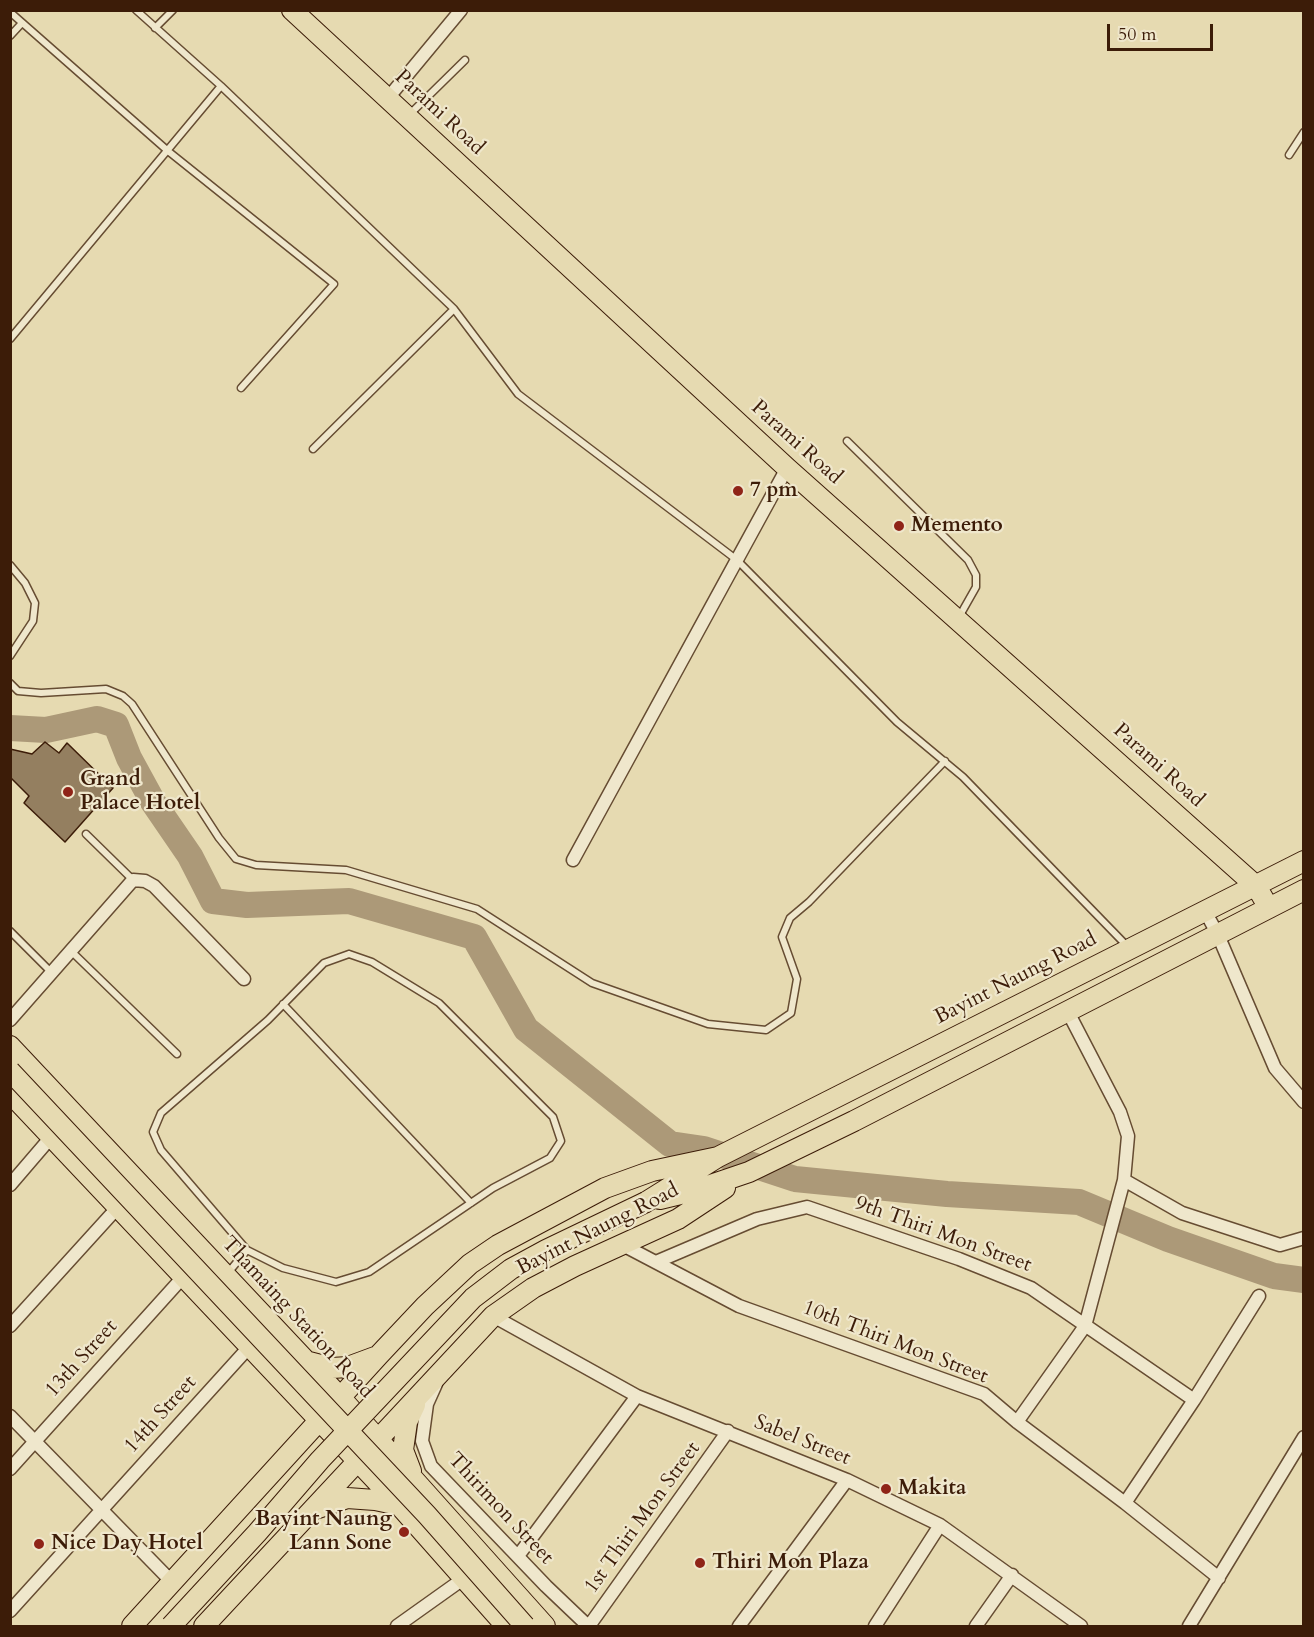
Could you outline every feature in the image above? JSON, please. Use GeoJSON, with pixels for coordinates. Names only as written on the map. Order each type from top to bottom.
{"type":"FeatureCollection","features":[{"type":"Feature","properties":{"kind":"main road","name":"Parami Road"},"geometry":{"type":"LineString","coordinates":[[300,13],[407,116],[787,468],[1256,886],[1269,908]]}},
{"type":"Feature","properties":{"kind":"main road","name":"Bayint Naung Road"},"geometry":{"type":"LineString","coordinates":[[646,1202],[718,1157],[1304,861]]}},
{"type":"Feature","properties":{"kind":"main road","name":"Bayint Naung Road"},"geometry":{"type":"LineString","coordinates":[[646,1202],[693,1191],[749,1172],[854,1121],[1304,890]]}},
{"type":"Feature","properties":{"kind":"main road"},"geometry":{"type":"LineString","coordinates":[[1136,946],[1154,968]]}},
{"type":"Feature","properties":{"kind":"main road","name":"Thamaing Station Road"},"geometry":{"type":"LineString","coordinates":[[10,1046],[340,1397],[546,1626]]}},
{"type":"Feature","properties":{"kind":"main road"},"geometry":{"type":"LineString","coordinates":[[10,1071],[427,1515],[525,1626]]}},
{"type":"Feature","properties":{"kind":"main road"},"geometry":{"type":"LineString","coordinates":[[10,1093],[319,1420],[506,1626]]}},
{"type":"Feature","properties":{"kind":"main road","name":"Bayint Naung Road"},"geometry":{"type":"LineString","coordinates":[[132,1626],[378,1356],[470,1264],[498,1245],[604,1188],[652,1171],[718,1157]]}},
{"type":"Feature","properties":{"kind":"main road","name":"Bayint Naung Road"},"geometry":{"type":"LineString","coordinates":[[204,1626],[493,1316],[533,1288],[621,1244],[678,1219],[749,1172]]}},
{"type":"Feature","properties":{"kind":"main road"},"geometry":{"type":"LineString","coordinates":[[122,1210],[147,1192]]}},
{"type":"Feature","properties":{"kind":"main road"},"geometry":{"type":"LineString","coordinates":[[171,1626],[320,1460],[473,1298],[511,1269],[646,1202]]}},
{"type":"Feature","properties":{"kind":"main road"},"geometry":{"type":"LineString","coordinates":[[305,1361],[332,1368],[348,1367],[378,1356]]}},
{"type":"Feature","properties":{"kind":"main road"},"geometry":{"type":"LineString","coordinates":[[413,1477],[403,1450],[407,1422],[420,1395]]}},
{"type":"Feature","properties":{"kind":"main road"},"geometry":{"type":"LineString","coordinates":[[316,1508],[347,1498],[375,1500],[399,1506]]}},
{"type":"Feature","properties":{"kind":"street"},"geometry":{"type":"LineString","coordinates":[[388,98],[461,10]]}},
{"type":"Feature","properties":{"kind":"street"},"geometry":{"type":"LineString","coordinates":[[573,861],[787,468]]}},
{"type":"Feature","properties":{"kind":"street"},"geometry":{"type":"LineString","coordinates":[[10,1020],[133,879],[145,881],[154,886],[244,980]]}},
{"type":"Feature","properties":{"kind":"street"},"geometry":{"type":"LineString","coordinates":[[1205,911],[1218,935],[1275,1068],[1304,1102]]}},
{"type":"Feature","properties":{"kind":"street"},"geometry":{"type":"LineString","coordinates":[[1017,1422],[1085,1326],[1124,1180],[1128,1136],[1120,1112],[1068,1012]]}},
{"type":"Feature","properties":{"kind":"street"},"geometry":{"type":"LineString","coordinates":[[10,1185],[52,1136]]}},
{"type":"Feature","properties":{"kind":"street"},"geometry":{"type":"LineString","coordinates":[[1124,1180],[1182,1213],[1280,1245],[1304,1238]]}},
{"type":"Feature","properties":{"kind":"street","name":"9th Thiri Mon Street"},"geometry":{"type":"LineString","coordinates":[[656,1262],[757,1219],[807,1207],[959,1259],[1031,1288],[1194,1400]]}},
{"type":"Feature","properties":{"kind":"street"},"geometry":{"type":"LineString","coordinates":[[10,1326],[122,1210]]}},
{"type":"Feature","properties":{"kind":"street","name":"10th Thiri Mon Street"},"geometry":{"type":"LineString","coordinates":[[621,1244],[739,1306],[984,1394],[1219,1578]]}},
{"type":"Feature","properties":{"kind":"street","name":"13th Street"},"geometry":{"type":"LineString","coordinates":[[10,1469],[184,1276]]}},
{"type":"Feature","properties":{"kind":"street"},"geometry":{"type":"LineString","coordinates":[[1125,1503],[1194,1400],[1259,1296]]}},
{"type":"Feature","properties":{"kind":"street","name":"Sabel Street"},"geometry":{"type":"LineString","coordinates":[[493,1316],[637,1395],[847,1480],[940,1525],[1082,1626]]}},
{"type":"Feature","properties":{"kind":"street","name":"14th Street"},"geometry":{"type":"LineString","coordinates":[[10,1611],[250,1346]]}},
{"type":"Feature","properties":{"kind":"street","name":"Thirimon Street"},"geometry":{"type":"LineString","coordinates":[[444,1367],[427,1404],[422,1441],[431,1466],[589,1626]]}},
{"type":"Feature","properties":{"kind":"street"},"geometry":{"type":"LineString","coordinates":[[518,1556],[637,1395]]}},
{"type":"Feature","properties":{"kind":"street"},"geometry":{"type":"LineString","coordinates":[[10,1416],[172,1582]]}},
{"type":"Feature","properties":{"kind":"street","name":"1st Thiri Mon Street"},"geometry":{"type":"LineString","coordinates":[[589,1626],[728,1431]]}},
{"type":"Feature","properties":{"kind":"street"},"geometry":{"type":"LineString","coordinates":[[1189,1626],[1304,1437]]}},
{"type":"Feature","properties":{"kind":"street"},"geometry":{"type":"LineString","coordinates":[[739,1626],[847,1480]]}},
{"type":"Feature","properties":{"kind":"street"},"geometry":{"type":"LineString","coordinates":[[875,1626],[940,1525]]}},
{"type":"Feature","properties":{"kind":"street"},"geometry":{"type":"LineString","coordinates":[[976,1626],[1012,1575]]}},
{"type":"Feature","properties":{"kind":"street"},"geometry":{"type":"LineString","coordinates":[[397,1626],[463,1579]]}},
{"type":"Feature","properties":{"kind":"lane"},"geometry":{"type":"LineString","coordinates":[[136,10],[221,86],[454,309],[518,394],[737,560],[897,722],[963,777],[1136,946]]}},
{"type":"Feature","properties":{"kind":"lane"},"geometry":{"type":"LineString","coordinates":[[155,28],[173,10]]}},
{"type":"Feature","properties":{"kind":"lane"},"geometry":{"type":"LineString","coordinates":[[10,12],[168,151],[334,284],[240,388]]}},
{"type":"Feature","properties":{"kind":"lane"},"geometry":{"type":"LineString","coordinates":[[10,36],[22,23]]}},
{"type":"Feature","properties":{"kind":"lane"},"geometry":{"type":"LineString","coordinates":[[407,116],[465,60]]}},
{"type":"Feature","properties":{"kind":"lane"},"geometry":{"type":"LineString","coordinates":[[10,339],[221,86]]}},
{"type":"Feature","properties":{"kind":"lane"},"geometry":{"type":"LineString","coordinates":[[1289,155],[1304,132]]}},
{"type":"Feature","properties":{"kind":"lane"},"geometry":{"type":"LineString","coordinates":[[313,449],[454,309]]}},
{"type":"Feature","properties":{"kind":"lane"},"geometry":{"type":"LineString","coordinates":[[847,441],[968,560],[976,575],[976,587],[957,620]]}},
{"type":"Feature","properties":{"kind":"lane"},"geometry":{"type":"LineString","coordinates":[[10,565],[25,583],[35,603],[33,621],[10,656]]}},
{"type":"Feature","properties":{"kind":"lane"},"geometry":{"type":"LineString","coordinates":[[10,683],[18,691],[41,693],[106,689],[123,696],[132,704],[219,838],[236,859],[256,865],[346,870],[477,909],[592,983],[708,1024],[766,1030],[791,1012],[797,979],[782,937],[789,918],[809,903],[945,762]]}},
{"type":"Feature","properties":{"kind":"lane"},"geometry":{"type":"LineString","coordinates":[[86,834],[133,879]]}},
{"type":"Feature","properties":{"kind":"lane"},"geometry":{"type":"LineString","coordinates":[[10,931],[52,973]]}},
{"type":"Feature","properties":{"kind":"lane"},"geometry":{"type":"LineString","coordinates":[[71,951],[177,1054]]}},
{"type":"Feature","properties":{"kind":"lane"},"geometry":{"type":"LineString","coordinates":[[349,954],[372,962],[439,1003],[553,1117],[561,1141],[550,1158],[493,1188],[369,1272],[336,1282],[283,1269],[247,1250],[161,1150],[153,1131],[161,1113],[283,1004],[324,963],[349,954]]}},
{"type":"Feature","properties":{"kind":"lane"},"geometry":{"type":"LineString","coordinates":[[283,1004],[471,1203]]}},
{"type":"Feature","properties":{"kind":"lane"},"geometry":{"type":"LineString","coordinates":[[225,1277],[247,1250]]}},
{"type":"Feature","properties":{"kind":"building","name":"Grand Palace Hotel"},"geometry":{"type":"Polygon","coordinates":[[[45,742],[59,753],[67,743],[113,788],[65,842],[24,803],[29,796],[10,777],[10,749],[32,754],[45,742]]]}},
{"type":"Feature","properties":{"kind":"waterway"},"geometry":{"type":"LineString","coordinates":[[10,728],[46,730],[97,719],[116,725],[129,758],[153,802],[190,856],[213,901],[247,905],[349,901],[474,937],[526,1029],[670,1144],[704,1149],[795,1179],[947,1194],[1079,1202],[1168,1239],[1274,1276],[1304,1280]]}},
{"type":"Feature","properties":{"kind":"place","name":"7 pm"},"geometry":{"type":"Point","coordinates":[738,491]}},
{"type":"Feature","properties":{"kind":"place","name":"Memento"},"geometry":{"type":"Point","coordinates":[899,526]}},
{"type":"Feature","properties":{"kind":"place","name":"Grand Palace Hotel"},"geometry":{"type":"Point","coordinates":[68,792]}},
{"type":"Feature","properties":{"kind":"place","name":"Makita"},"geometry":{"type":"Point","coordinates":[886,1489]}},
{"type":"Feature","properties":{"kind":"place","name":"Bayint Naung Lann Sone"},"geometry":{"type":"Point","coordinates":[404,1532]}},
{"type":"Feature","properties":{"kind":"place","name":"Nice Day Hotel"},"geometry":{"type":"Point","coordinates":[39,1544]}},
{"type":"Feature","properties":{"kind":"place","name":"Thiri Mon Plaza"},"geometry":{"type":"Point","coordinates":[700,1563]}}]}
